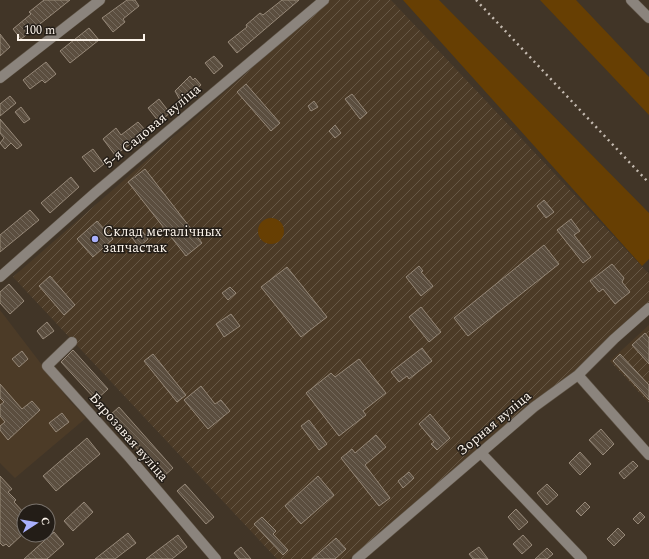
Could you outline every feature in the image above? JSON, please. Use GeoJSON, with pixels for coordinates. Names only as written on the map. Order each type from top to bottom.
{"type":"FeatureCollection","features":[{"type":"Feature","properties":{"kind":"street"},"geometry":{"type":"LineString","coordinates":[[0,78],[100,0]]}},
{"type":"Feature","properties":{"kind":"street","name":"5-я Садовая вуліца"},"geometry":{"type":"LineString","coordinates":[[0,277],[96,192],[324,0]]}},
{"type":"Feature","properties":{"kind":"street"},"geometry":{"type":"LineString","coordinates":[[631,0],[649,18]]}},
{"type":"Feature","properties":{"kind":"street","name":"Зорная вуліца"},"geometry":{"type":"LineString","coordinates":[[357,559],[534,407],[578,375],[614,339],[649,308]]}},
{"type":"Feature","properties":{"kind":"street","name":"Бярозавая вуліца"},"geometry":{"type":"LineString","coordinates":[[72,342],[48,366],[129,457],[210,557]]}},
{"type":"Feature","properties":{"kind":"street"},"geometry":{"type":"LineString","coordinates":[[578,375],[649,455]]}},
{"type":"Feature","properties":{"kind":"street"},"geometry":{"type":"LineString","coordinates":[[481,453],[582,559]]}},
{"type":"Feature","properties":{"kind":"shaded area"},"geometry":{"type":"Polygon","coordinates":[[[330,0],[391,0],[649,274],[649,308],[522,418],[349,559],[277,559],[13,277],[330,0]]]}},
{"type":"Feature","properties":{"kind":"shaded area"},"geometry":{"type":"Polygon","coordinates":[[[403,0],[439,0],[649,213],[649,259],[642,266],[403,0]]]}},
{"type":"Feature","properties":{"kind":"shaded area"},"geometry":{"type":"Polygon","coordinates":[[[540,0],[576,0],[649,77],[649,115],[540,0]]]}},
{"type":"Feature","properties":{"kind":"shaded area"},"geometry":{"type":"Polygon","coordinates":[[[271,218],[281,221],[284,231],[281,241],[271,244],[261,241],[258,231],[261,221],[271,218]]]}},
{"type":"Feature","properties":{"kind":"shaded area"},"geometry":{"type":"Polygon","coordinates":[[[0,310],[68,399],[86,418],[15,478],[0,463],[0,310]]]}},
{"type":"Feature","properties":{"kind":"shaded area"},"geometry":{"type":"Polygon","coordinates":[[[649,325],[649,403],[610,361],[649,325]]]}},
{"type":"Feature","properties":{"kind":"building"},"geometry":{"type":"Polygon","coordinates":[[[44,0],[70,0],[21,39],[13,29],[31,14],[29,12],[44,0]]]}},
{"type":"Feature","properties":{"kind":"building"},"geometry":{"type":"Polygon","coordinates":[[[127,0],[135,0],[139,6],[123,19],[125,22],[113,32],[102,18],[127,0]]]}},
{"type":"Feature","properties":{"kind":"building"},"geometry":{"type":"Polygon","coordinates":[[[282,0],[299,0],[237,53],[228,42],[247,27],[246,25],[260,13],[263,15],[282,0]]]}},
{"type":"Feature","properties":{"kind":"building"},"geometry":{"type":"Polygon","coordinates":[[[89,28],[99,40],[70,63],[60,51],[89,28]]]}},
{"type":"Feature","properties":{"kind":"building"},"geometry":{"type":"Polygon","coordinates":[[[0,34],[10,47],[0,56],[0,34]]]}},
{"type":"Feature","properties":{"kind":"building"},"geometry":{"type":"Polygon","coordinates":[[[214,56],[223,66],[214,74],[205,63],[214,56]]]}},
{"type":"Feature","properties":{"kind":"building"},"geometry":{"type":"Polygon","coordinates":[[[46,62],[56,74],[45,83],[42,80],[30,89],[23,80],[46,62]]]}},
{"type":"Feature","properties":{"kind":"building"},"geometry":{"type":"Polygon","coordinates":[[[190,76],[193,80],[195,78],[201,85],[181,102],[175,91],[190,76]]]}},
{"type":"Feature","properties":{"kind":"building"},"geometry":{"type":"Polygon","coordinates":[[[246,84],[280,123],[271,131],[237,92],[246,84]]]}},
{"type":"Feature","properties":{"kind":"building"},"geometry":{"type":"Polygon","coordinates":[[[352,94],[367,113],[360,119],[345,99],[352,94]]]}},
{"type":"Feature","properties":{"kind":"building"},"geometry":{"type":"Polygon","coordinates":[[[10,96],[16,103],[0,116],[0,104],[10,96]]]}},
{"type":"Feature","properties":{"kind":"building"},"geometry":{"type":"Polygon","coordinates":[[[159,99],[170,113],[159,122],[148,108],[159,99]]]}},
{"type":"Feature","properties":{"kind":"building"},"geometry":{"type":"Polygon","coordinates":[[[314,101],[318,107],[311,111],[308,106],[314,101]]]}},
{"type":"Feature","properties":{"kind":"building"},"geometry":{"type":"Polygon","coordinates":[[[21,107],[30,119],[24,123],[15,112],[21,107]]]}},
{"type":"Feature","properties":{"kind":"building"},"geometry":{"type":"Polygon","coordinates":[[[0,119],[22,145],[17,149],[11,143],[5,149],[0,143],[4,138],[0,133],[0,119]]]}},
{"type":"Feature","properties":{"kind":"building"},"geometry":{"type":"Polygon","coordinates":[[[138,122],[147,132],[115,155],[103,139],[116,128],[121,135],[138,122]]]}},
{"type":"Feature","properties":{"kind":"building"},"geometry":{"type":"Polygon","coordinates":[[[335,125],[341,133],[335,138],[329,131],[335,125]]]}},
{"type":"Feature","properties":{"kind":"building"},"geometry":{"type":"Polygon","coordinates":[[[93,149],[104,164],[94,172],[82,157],[93,149]]]}},
{"type":"Feature","properties":{"kind":"building"},"geometry":{"type":"Polygon","coordinates":[[[145,169],[202,243],[186,256],[128,182],[145,169]]]}},
{"type":"Feature","properties":{"kind":"building"},"geometry":{"type":"Polygon","coordinates":[[[71,177],[79,187],[50,213],[41,203],[71,177]]]}},
{"type":"Feature","properties":{"kind":"building"},"geometry":{"type":"Polygon","coordinates":[[[544,200],[554,212],[546,218],[537,206],[544,200]]]}},
{"type":"Feature","properties":{"kind":"building"},"geometry":{"type":"Polygon","coordinates":[[[30,210],[39,220],[0,252],[0,235],[30,210]]]}},
{"type":"Feature","properties":{"kind":"building"},"geometry":{"type":"Polygon","coordinates":[[[571,219],[580,231],[574,235],[591,257],[583,263],[557,230],[571,219]]]}},
{"type":"Feature","properties":{"kind":"building","name":"Склад металічных запчастак"},"geometry":{"type":"Polygon","coordinates":[[[97,221],[113,239],[93,257],[77,239],[97,221]]]}},
{"type":"Feature","properties":{"kind":"building"},"geometry":{"type":"Polygon","coordinates":[[[140,228],[148,239],[139,247],[130,235],[140,228]]]}},
{"type":"Feature","properties":{"kind":"building"},"geometry":{"type":"Polygon","coordinates":[[[544,245],[559,264],[468,336],[454,318],[544,245]]]}},
{"type":"Feature","properties":{"kind":"building"},"geometry":{"type":"Polygon","coordinates":[[[612,264],[624,278],[622,282],[630,292],[615,304],[603,289],[599,292],[590,281],[612,264]]]}},
{"type":"Feature","properties":{"kind":"building"},"geometry":{"type":"Polygon","coordinates":[[[419,266],[423,271],[421,272],[433,286],[421,296],[406,277],[419,266]]]}},
{"type":"Feature","properties":{"kind":"building"},"geometry":{"type":"Polygon","coordinates":[[[287,267],[327,317],[301,337],[261,287],[287,267]]]}},
{"type":"Feature","properties":{"kind":"building"},"geometry":{"type":"Polygon","coordinates":[[[50,276],[75,305],[64,315],[39,286],[50,276]]]}},
{"type":"Feature","properties":{"kind":"building"},"geometry":{"type":"Polygon","coordinates":[[[9,284],[24,301],[10,314],[0,303],[0,292],[9,284]]]}},
{"type":"Feature","properties":{"kind":"building"},"geometry":{"type":"Polygon","coordinates":[[[230,287],[236,293],[228,300],[222,293],[230,287]]]}},
{"type":"Feature","properties":{"kind":"building"},"geometry":{"type":"Polygon","coordinates":[[[421,307],[441,332],[429,342],[409,317],[421,307]]]}},
{"type":"Feature","properties":{"kind":"building"},"geometry":{"type":"Polygon","coordinates":[[[231,314],[240,326],[224,337],[216,324],[231,314]]]}},
{"type":"Feature","properties":{"kind":"building"},"geometry":{"type":"Polygon","coordinates":[[[47,322],[54,331],[43,339],[37,331],[47,322]]]}},
{"type":"Feature","properties":{"kind":"building"},"geometry":{"type":"Polygon","coordinates":[[[645,333],[649,338],[649,364],[632,345],[645,333]]]}},
{"type":"Feature","properties":{"kind":"building"},"geometry":{"type":"Polygon","coordinates":[[[422,348],[432,361],[409,379],[407,376],[399,382],[391,372],[422,348]]]}},
{"type":"Feature","properties":{"kind":"building"},"geometry":{"type":"Polygon","coordinates":[[[73,350],[108,389],[96,400],[61,362],[73,350]]]}},
{"type":"Feature","properties":{"kind":"building"},"geometry":{"type":"Polygon","coordinates":[[[22,351],[28,359],[19,367],[12,359],[22,351]]]}},
{"type":"Feature","properties":{"kind":"building"},"geometry":{"type":"Polygon","coordinates":[[[153,354],[186,395],[177,402],[144,361],[153,354]]]}},
{"type":"Feature","properties":{"kind":"building"},"geometry":{"type":"Polygon","coordinates":[[[620,354],[649,385],[649,400],[613,361],[620,354]]]}},
{"type":"Feature","properties":{"kind":"building"},"geometry":{"type":"Polygon","coordinates":[[[359,359],[386,393],[363,411],[366,415],[339,436],[306,393],[331,373],[335,377],[359,359]]]}},
{"type":"Feature","properties":{"kind":"building"},"geometry":{"type":"Polygon","coordinates":[[[0,384],[22,409],[32,401],[40,410],[8,440],[0,430],[0,426],[5,422],[0,416],[0,405],[4,402],[0,398],[0,384]]]}},
{"type":"Feature","properties":{"kind":"building"},"geometry":{"type":"Polygon","coordinates":[[[201,386],[215,404],[221,400],[230,411],[208,429],[184,400],[201,386]]]}},
{"type":"Feature","properties":{"kind":"building"},"geometry":{"type":"Polygon","coordinates":[[[119,407],[173,468],[164,476],[143,452],[141,453],[109,416],[119,407]]]}},
{"type":"Feature","properties":{"kind":"building"},"geometry":{"type":"Polygon","coordinates":[[[62,413],[69,422],[56,432],[49,423],[62,413]]]}},
{"type":"Feature","properties":{"kind":"building"},"geometry":{"type":"Polygon","coordinates":[[[430,414],[450,438],[437,450],[431,444],[434,442],[419,424],[430,414]]]}},
{"type":"Feature","properties":{"kind":"building"},"geometry":{"type":"Polygon","coordinates":[[[309,420],[327,444],[319,450],[301,426],[309,420]]]}},
{"type":"Feature","properties":{"kind":"building"},"geometry":{"type":"Polygon","coordinates":[[[601,429],[614,444],[603,455],[589,440],[601,429]]]}},
{"type":"Feature","properties":{"kind":"building"},"geometry":{"type":"Polygon","coordinates":[[[376,435],[386,447],[365,465],[390,498],[379,506],[341,458],[352,449],[355,453],[376,435]]]}},
{"type":"Feature","properties":{"kind":"building"},"geometry":{"type":"Polygon","coordinates":[[[87,438],[100,454],[56,491],[43,476],[87,438]]]}},
{"type":"Feature","properties":{"kind":"building"},"geometry":{"type":"Polygon","coordinates":[[[580,452],[591,464],[580,475],[569,463],[580,452]]]}},
{"type":"Feature","properties":{"kind":"building"},"geometry":{"type":"Polygon","coordinates":[[[633,461],[638,466],[624,479],[619,473],[633,461]]]}},
{"type":"Feature","properties":{"kind":"building"},"geometry":{"type":"Polygon","coordinates":[[[409,472],[414,478],[403,488],[398,481],[409,472]]]}},
{"type":"Feature","properties":{"kind":"building"},"geometry":{"type":"Polygon","coordinates":[[[0,476],[12,489],[8,492],[16,500],[14,502],[16,504],[16,540],[9,547],[6,544],[3,546],[0,543],[0,476]]]}},
{"type":"Feature","properties":{"kind":"building"},"geometry":{"type":"Polygon","coordinates":[[[318,476],[334,495],[301,524],[285,506],[318,476]]]}},
{"type":"Feature","properties":{"kind":"building"},"geometry":{"type":"Polygon","coordinates":[[[185,484],[214,517],[206,524],[177,491],[185,484]]]}},
{"type":"Feature","properties":{"kind":"building"},"geometry":{"type":"Polygon","coordinates":[[[547,484],[558,495],[547,505],[537,493],[547,484]]]}},
{"type":"Feature","properties":{"kind":"building"},"geometry":{"type":"Polygon","coordinates":[[[84,502],[93,512],[73,531],[64,521],[84,502]]]}},
{"type":"Feature","properties":{"kind":"building"},"geometry":{"type":"Polygon","coordinates":[[[585,502],[590,507],[581,516],[576,511],[585,502]]]}},
{"type":"Feature","properties":{"kind":"building"},"geometry":{"type":"Polygon","coordinates":[[[516,509],[528,522],[519,530],[508,517],[516,509]]]}},
{"type":"Feature","properties":{"kind":"building"},"geometry":{"type":"Polygon","coordinates":[[[640,512],[645,517],[638,524],[633,519],[640,512]]]}},
{"type":"Feature","properties":{"kind":"building"},"geometry":{"type":"Polygon","coordinates":[[[262,517],[276,531],[273,534],[288,550],[283,555],[254,524],[262,517]]]}},
{"type":"Feature","properties":{"kind":"building"},"geometry":{"type":"Polygon","coordinates":[[[618,528],[625,535],[614,546],[607,539],[618,528]]]}},
{"type":"Feature","properties":{"kind":"building"},"geometry":{"type":"Polygon","coordinates":[[[128,533],[136,543],[115,559],[95,559],[128,533]]]}},
{"type":"Feature","properties":{"kind":"building"},"geometry":{"type":"Polygon","coordinates":[[[56,534],[64,544],[47,559],[24,559],[42,543],[56,543],[56,534]]]}},
{"type":"Feature","properties":{"kind":"building"},"geometry":{"type":"Polygon","coordinates":[[[178,535],[187,547],[172,559],[146,559],[178,535]]]}},
{"type":"Feature","properties":{"kind":"building"},"geometry":{"type":"Polygon","coordinates":[[[523,535],[532,545],[522,554],[513,544],[523,535]]]}},
{"type":"Feature","properties":{"kind":"building"},"geometry":{"type":"Polygon","coordinates":[[[336,538],[346,549],[335,559],[312,559],[336,538]]]}},
{"type":"Feature","properties":{"kind":"building"},"geometry":{"type":"Polygon","coordinates":[[[241,547],[251,559],[239,559],[234,553],[241,547]]]}},
{"type":"Feature","properties":{"kind":"building"},"geometry":{"type":"Polygon","coordinates":[[[479,547],[488,559],[473,559],[469,554],[479,547]]]}},
{"type":"Feature","properties":{"kind":"building"},"geometry":{"type":"Polygon","coordinates":[[[547,548],[553,554],[547,559],[535,559],[547,548]]]}},
{"type":"Feature","properties":{"kind":"railway"},"geometry":{"type":"LineString","coordinates":[[476,0],[649,183]]}},
{"type":"Feature","properties":{"kind":"place","name":"Склад металічных запчастак"},"geometry":{"type":"Point","coordinates":[95,239]}}]}
